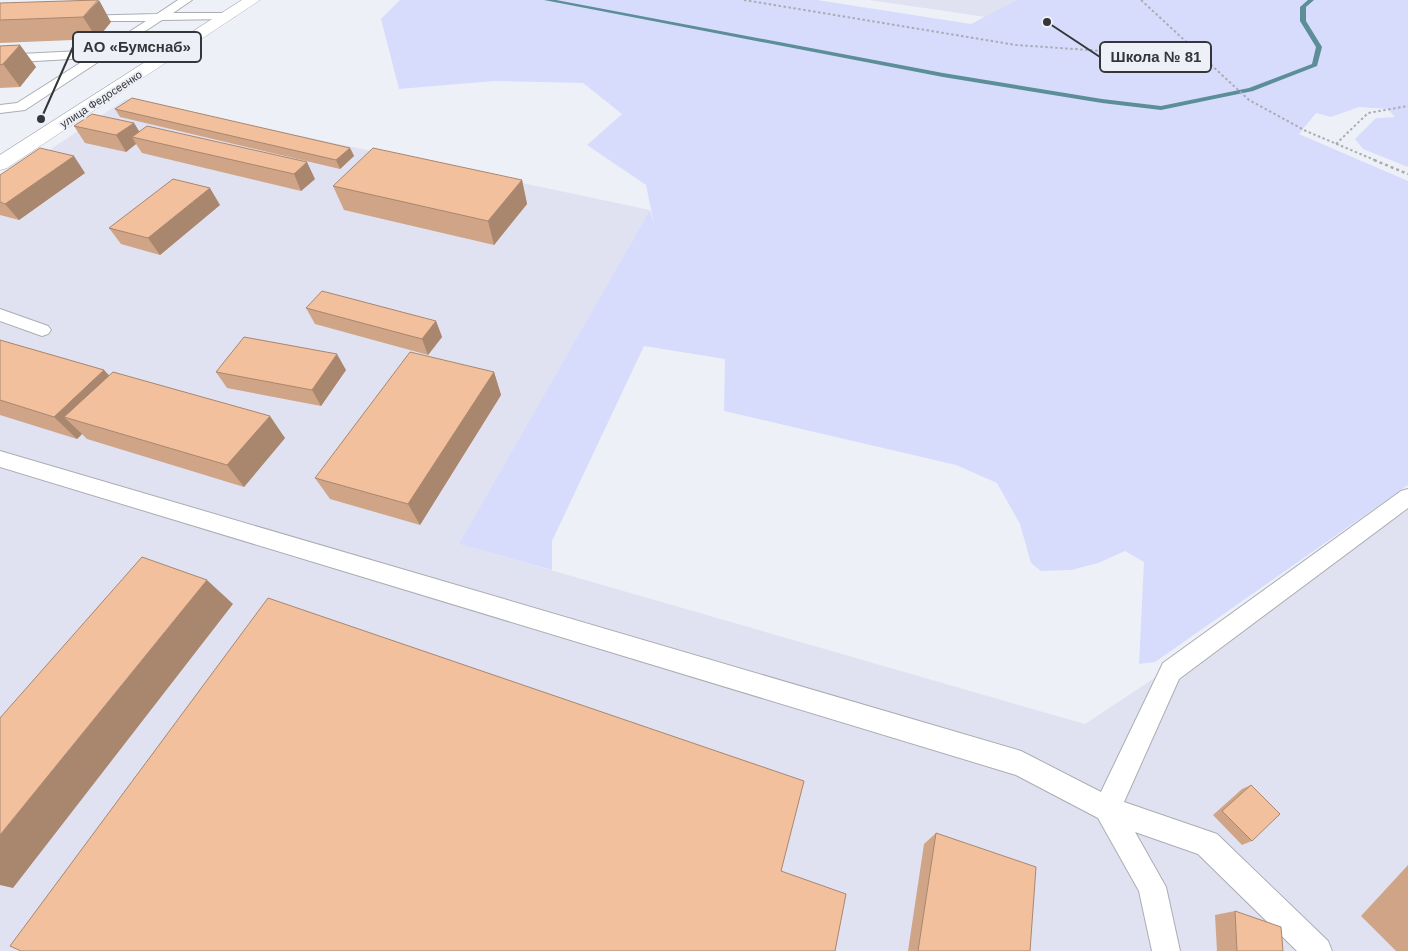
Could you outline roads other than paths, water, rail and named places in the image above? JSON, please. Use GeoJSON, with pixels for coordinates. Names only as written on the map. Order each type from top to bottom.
{"type":"FeatureCollection","features":[{"type":"Feature","properties":{"kind":"main road","name":"улица Федосеенко"},"geometry":{"type":"LineString","coordinates":[[0,164],[252,0]]}},
{"type":"Feature","properties":{"kind":"lane"},"geometry":{"type":"LineString","coordinates":[[0,109],[20,107],[186,0]]}},
{"type":"Feature","properties":{"kind":"lane"},"geometry":{"type":"LineString","coordinates":[[67,18],[163,15],[228,16]]}},
{"type":"Feature","properties":{"kind":"lane"},"geometry":{"type":"LineString","coordinates":[[0,59],[106,53]]}},
{"type":"Feature","properties":{"kind":"lane"},"geometry":{"type":"LineString","coordinates":[[0,315],[42,330]]}},
{"type":"Feature","properties":{"kind":"lane"},"geometry":{"type":"LineString","coordinates":[[0,459],[1021,764],[1108,809],[1207,844],[1318,951]]}},
{"type":"Feature","properties":{"kind":"lane"},"geometry":{"type":"LineString","coordinates":[[1108,809],[1171,671],[1408,497]]}},
{"type":"Feature","properties":{"kind":"lane"},"geometry":{"type":"LineString","coordinates":[[1108,809],[1152,887],[1166,951]]}},
{"type":"Feature","properties":{"kind":"waterway"},"geometry":{"type":"LineString","coordinates":[[547,0],[943,75],[1102,101],[1161,108],[1251,90],[1315,65],[1319,47],[1303,21],[1303,7],[1311,0]]}},
{"type":"Feature","properties":{"kind":"place","name":"Школа № 81"},"geometry":{"type":"Point","coordinates":[1047,22]}},
{"type":"Feature","properties":{"kind":"place","name":"АО «Бумснаб»"},"geometry":{"type":"Point","coordinates":[41,119]}}]}
